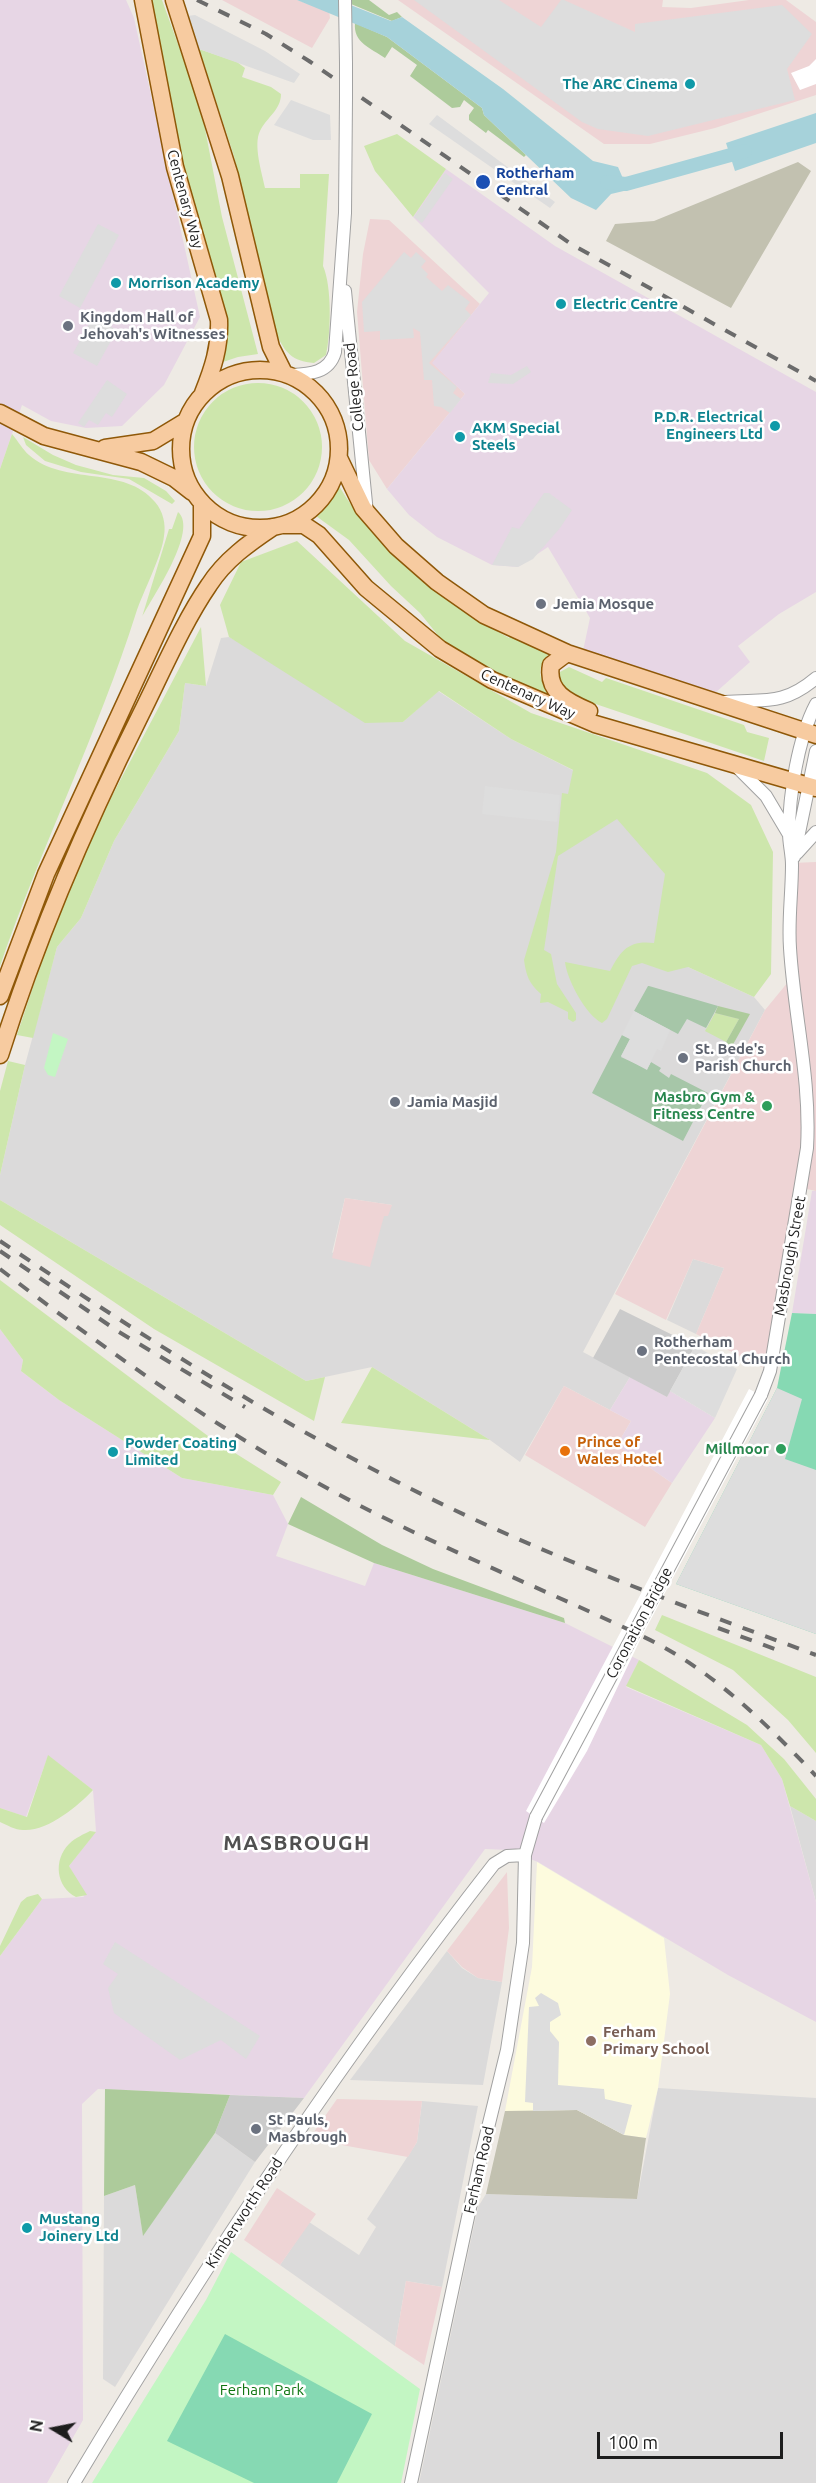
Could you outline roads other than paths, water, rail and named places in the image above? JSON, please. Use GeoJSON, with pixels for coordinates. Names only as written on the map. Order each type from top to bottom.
{"type":"FeatureCollection","features":[{"type":"Feature","properties":{"kind":"main road","name":"Centenary Way"},"geometry":{"type":"LineString","coordinates":[[143,0],[175,167],[219,320],[215,361],[203,394]]}},
{"type":"Feature","properties":{"kind":"main road"},"geometry":{"type":"LineString","coordinates":[[174,0],[230,176],[271,347],[287,374]]}},
{"type":"Feature","properties":{"kind":"main road"},"geometry":{"type":"LineString","coordinates":[[0,996],[51,863],[202,536],[200,500],[183,468],[182,436],[186,421],[203,394],[220,380],[240,372],[262,369],[287,374],[307,384],[331,411],[338,434],[339,458],[335,476],[316,506],[245,544],[209,584],[155,686],[76,851],[49,916],[0,1055]]}},
{"type":"Feature","properties":{"kind":"main road"},"geometry":{"type":"LineString","coordinates":[[0,413],[44,436],[141,462],[174,478],[222,518],[238,525],[279,526]]}},
{"type":"Feature","properties":{"kind":"main road"},"geometry":{"type":"LineString","coordinates":[[98,449],[153,441],[186,421]]}},
{"type":"Feature","properties":{"kind":"main road"},"geometry":{"type":"LineString","coordinates":[[339,458],[367,513],[396,546],[437,582],[484,615],[567,653],[810,733]]}},
{"type":"Feature","properties":{"kind":"main road","name":"Centenary Way"},"geometry":{"type":"LineString","coordinates":[[279,526],[304,525],[319,535],[366,588],[433,644],[459,662],[548,705],[649,740],[806,785]]}},
{"type":"Feature","properties":{"kind":"main road"},"geometry":{"type":"LineString","coordinates":[[567,653],[551,665],[549,675],[557,694],[649,740]]}},
{"type":"Feature","properties":{"kind":"street","name":"College Road"},"geometry":{"type":"LineString","coordinates":[[287,374],[315,373],[333,360],[342,260],[346,104],[345,0]]}},
{"type":"Feature","properties":{"kind":"street","name":"College Road"},"geometry":{"type":"LineString","coordinates":[[342,260],[367,513]]}},
{"type":"Feature","properties":{"kind":"street"},"geometry":{"type":"LineString","coordinates":[[714,703],[783,699],[816,678]]}},
{"type":"Feature","properties":{"kind":"street"},"geometry":{"type":"LineString","coordinates":[[806,785],[810,733],[816,704]]}},
{"type":"Feature","properties":{"kind":"street"},"geometry":{"type":"LineString","coordinates":[[806,785],[816,751]]}},
{"type":"Feature","properties":{"kind":"street"},"geometry":{"type":"LineString","coordinates":[[735,765],[766,796],[789,834]]}},
{"type":"Feature","properties":{"kind":"street","name":"Masbrough Street"},"geometry":{"type":"LineString","coordinates":[[793,861],[789,834],[806,785]]}},
{"type":"Feature","properties":{"kind":"street","name":"Masbrough Street"},"geometry":{"type":"LineString","coordinates":[[760,1395],[770,1371],[781,1309],[802,1188],[809,1118],[806,1073],[790,947],[793,861],[806,785]]}},
{"type":"Feature","properties":{"kind":"street"},"geometry":{"type":"LineString","coordinates":[[793,861],[816,832]]}},
{"type":"Feature","properties":{"kind":"street","name":"Coronation Bridge"},"geometry":{"type":"LineString","coordinates":[[525,1855],[536,1818],[760,1395]]}},
{"type":"Feature","properties":{"kind":"street","name":"Kimberworth Road"},"geometry":{"type":"LineString","coordinates":[[74,2483],[225,2241],[325,2090],[494,1864],[507,1856],[525,1855]]}},
{"type":"Feature","properties":{"kind":"street","name":"Ferham Road"},"geometry":{"type":"LineString","coordinates":[[411,2483],[510,2034],[523,1943],[525,1855]]}},
{"type":"Feature","properties":{"kind":"water"},"geometry":{"type":"Polygon","coordinates":[[[297,0],[338,0],[391,21],[402,17],[503,89],[593,161],[618,167],[628,190],[611,194],[596,210],[571,198],[484,115],[482,108],[387,37],[297,0]]]}},
{"type":"Feature","properties":{"kind":"water"},"geometry":{"type":"Polygon","coordinates":[[[816,113],[816,143],[735,171],[726,143],[816,113]]]}},
{"type":"Feature","properties":{"kind":"waterway"},"geometry":{"type":"LineString","coordinates":[[607,182],[626,184],[745,151]]}},
{"type":"Feature","properties":{"kind":"railway"},"geometry":{"type":"LineString","coordinates":[[197,0],[266,34],[309,61],[571,244],[816,381]]}},
{"type":"Feature","properties":{"kind":"railway"},"geometry":{"type":"LineString","coordinates":[[0,1241],[219,1382],[390,1478],[538,1548],[816,1655]]}},
{"type":"Feature","properties":{"kind":"railway"},"geometry":{"type":"LineString","coordinates":[[0,1251],[119,1332],[245,1407]]}},
{"type":"Feature","properties":{"kind":"railway"},"geometry":{"type":"LineString","coordinates":[[0,1269],[171,1393],[306,1477],[424,1537],[667,1649],[691,1664],[735,1698],[816,1776]]}},
{"type":"Feature","properties":{"kind":"railway"},"geometry":{"type":"LineString","coordinates":[[718,1628],[783,1652]]}},
{"type":"Feature","properties":{"kind":"place","name":"The ARC Cinema"},"geometry":{"type":"Point","coordinates":[690,84]}},
{"type":"Feature","properties":{"kind":"place","name":"Rotherham Central"},"geometry":{"type":"Point","coordinates":[483,182]}},
{"type":"Feature","properties":{"kind":"place","name":"Morrison Academy"},"geometry":{"type":"Point","coordinates":[116,283]}},
{"type":"Feature","properties":{"kind":"place","name":"Electric Centre"},"geometry":{"type":"Point","coordinates":[561,304]}},
{"type":"Feature","properties":{"kind":"place","name":"Kingdom Hall of Jehovah's Witnesses"},"geometry":{"type":"Point","coordinates":[68,326]}},
{"type":"Feature","properties":{"kind":"place","name":"P.D.R. Electrical Engineers Ltd"},"geometry":{"type":"Point","coordinates":[775,426]}},
{"type":"Feature","properties":{"kind":"place","name":"AKM Special Steels"},"geometry":{"type":"Point","coordinates":[460,437]}},
{"type":"Feature","properties":{"kind":"place","name":"Jemia Mosque"},"geometry":{"type":"Point","coordinates":[541,604]}},
{"type":"Feature","properties":{"kind":"place","name":"St. Bede's Parish Church"},"geometry":{"type":"Point","coordinates":[683,1058]}},
{"type":"Feature","properties":{"kind":"place","name":"Jamia Masjid"},"geometry":{"type":"Point","coordinates":[395,1102]}},
{"type":"Feature","properties":{"kind":"place","name":"Masbro Gym & Fitness Centre"},"geometry":{"type":"Point","coordinates":[767,1106]}},
{"type":"Feature","properties":{"kind":"place","name":"Rotherham Pentecostal Church"},"geometry":{"type":"Point","coordinates":[642,1351]}},
{"type":"Feature","properties":{"kind":"place","name":"Millmoor"},"geometry":{"type":"Point","coordinates":[781,1449]}},
{"type":"Feature","properties":{"kind":"place","name":"Prince of Wales Hotel"},"geometry":{"type":"Point","coordinates":[565,1451]}},
{"type":"Feature","properties":{"kind":"place","name":"Powder Coating Limited"},"geometry":{"type":"Point","coordinates":[113,1452]}},
{"type":"Feature","properties":{"kind":"place","name":"Ferham Primary School"},"geometry":{"type":"Point","coordinates":[591,2041]}},
{"type":"Feature","properties":{"kind":"place","name":"St Pauls, Masbrough"},"geometry":{"type":"Point","coordinates":[256,2129]}},
{"type":"Feature","properties":{"kind":"place","name":"Mustang Joinery Ltd"},"geometry":{"type":"Point","coordinates":[27,2228]}},
{"type":"Feature","properties":{"kind":"district","name":"MASBROUGH"},"geometry":{"type":"Point","coordinates":[297,1843]}},
{"type":"Feature","properties":{"kind":"park label","name":"Ferham Park"},"geometry":{"type":"Point","coordinates":[262,2390]}}]}
